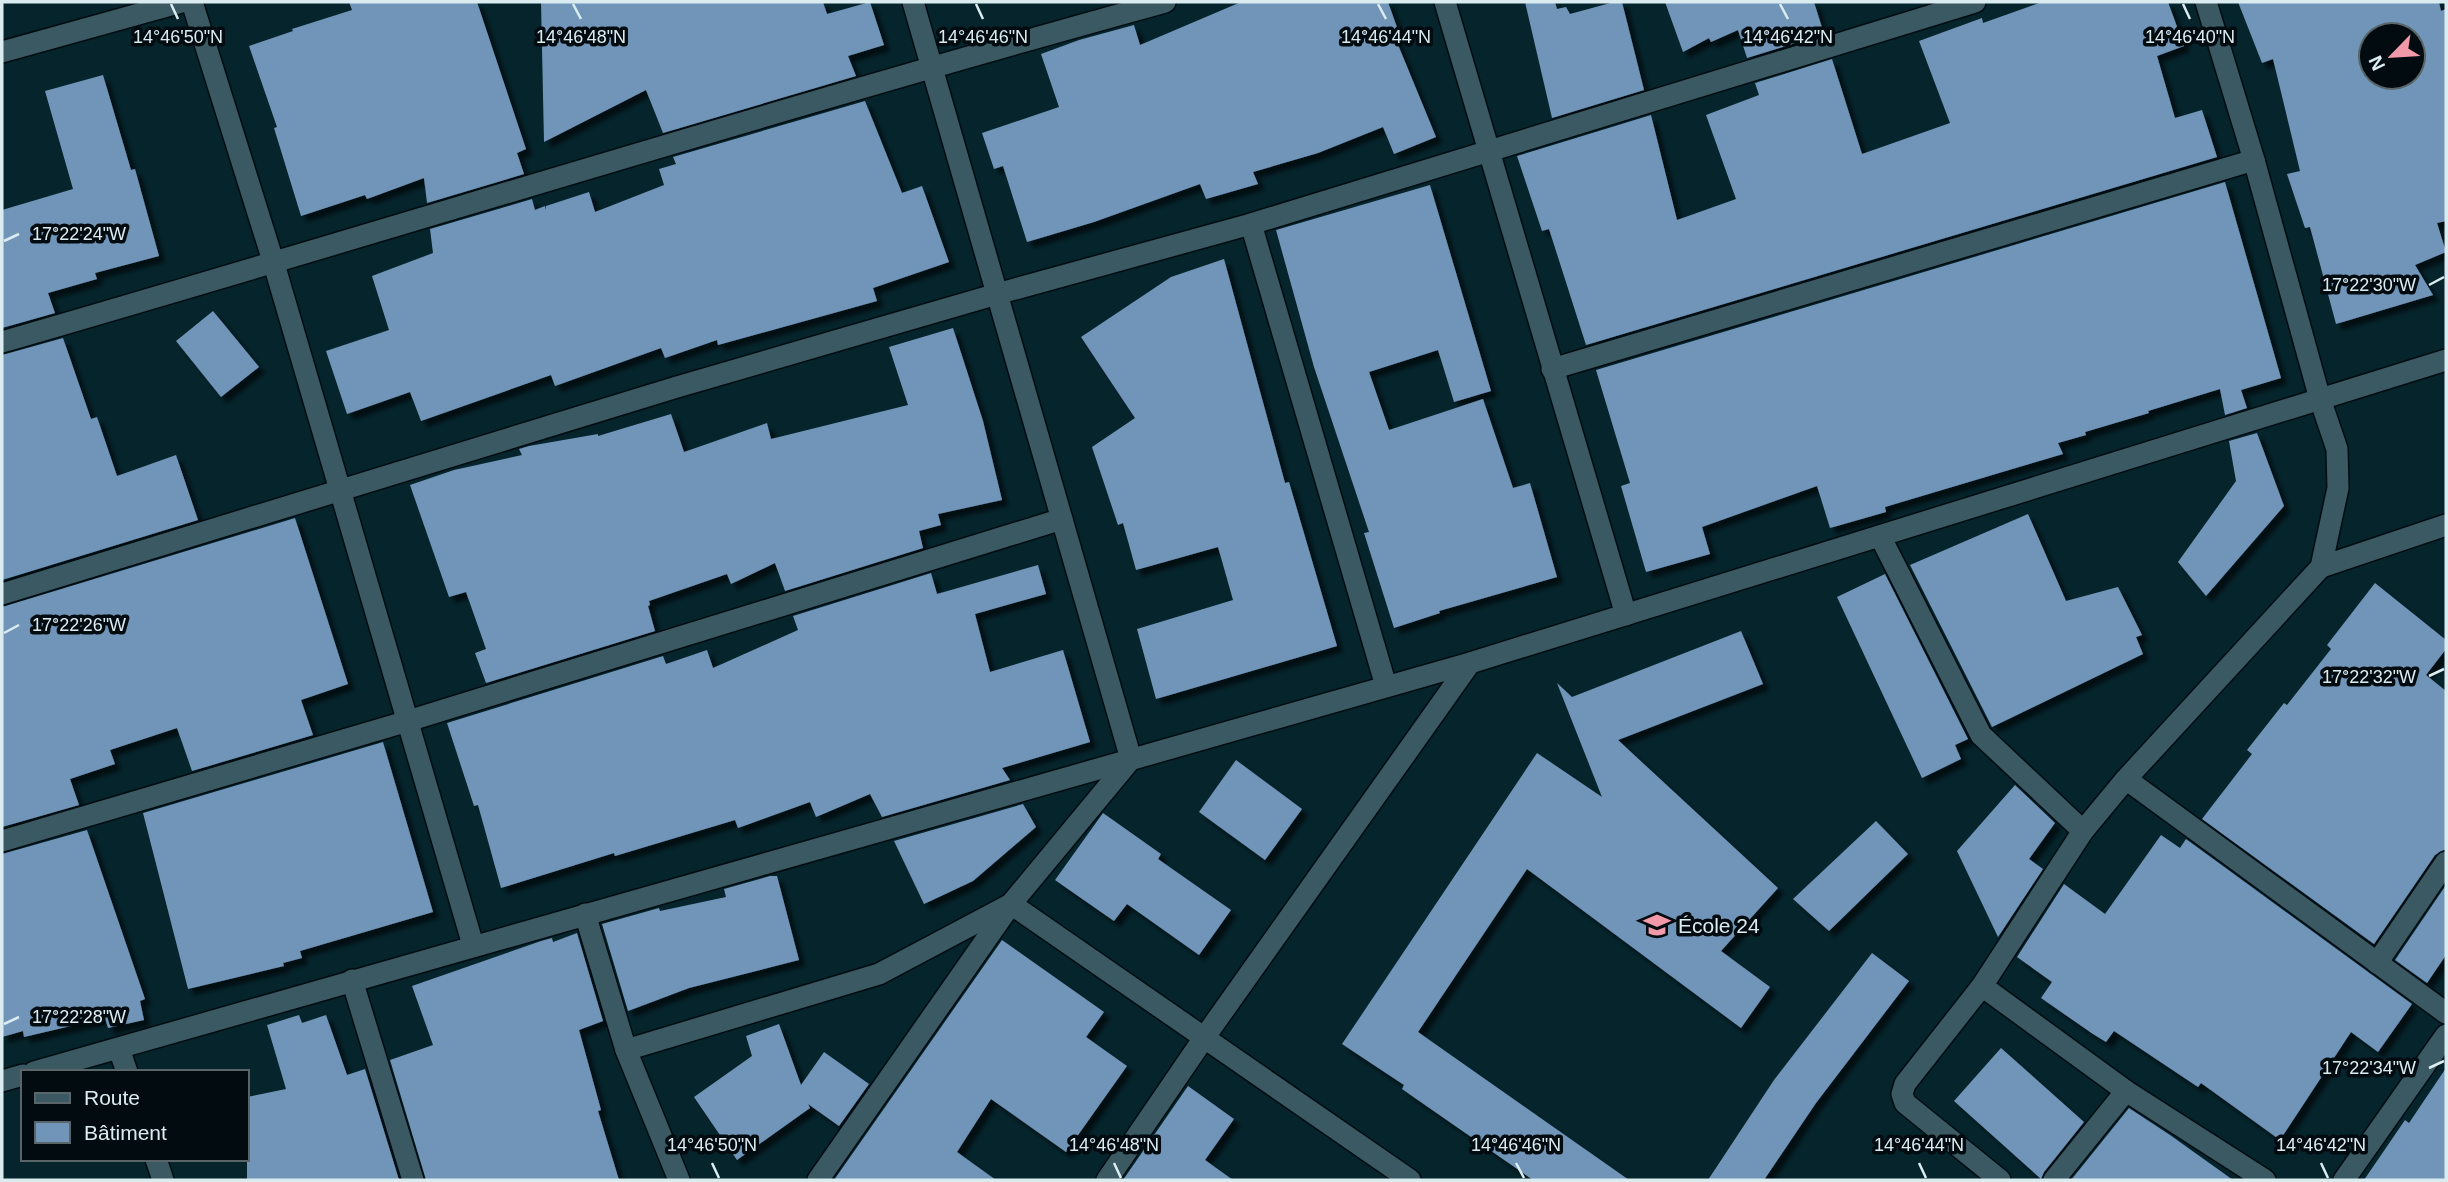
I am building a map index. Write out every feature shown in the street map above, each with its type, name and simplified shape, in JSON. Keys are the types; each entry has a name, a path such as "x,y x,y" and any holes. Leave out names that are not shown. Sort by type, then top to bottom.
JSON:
{"street":[{"path":"2,52 182,2"},
{"path":"192,2 274,264 473,945"},
{"path":"913,2 1131,759"},
{"path":"2,342 274,264 932,66 1165,2"},
{"path":"1445,2 1626,615"},
{"path":"2,594 677,387 1251,224 1975,2"},
{"path":"2206,2 2320,399 2337,449 2338,488 2321,567"},
{"path":"1552,369 2253,160"},
{"path":"1251,224 1387,686"},
{"path":"41,1070 1470,663 2446,360"},
{"path":"2,841 408,721 1062,519"},
{"path":"2000,1180 1905,1103 1902,1094 1905,1084 1982,986 2083,831 2126,779 2321,567 2446,525"},
{"path":"1880,536 1981,735 2083,831"},
{"path":"1107,1180 1204,1038 1470,663"},
{"path":"818,1180 1011,904 1131,759"},
{"path":"2126,779 2446,1013"},
{"path":"2377,963 2446,862"},
{"path":"1011,904 1410,1180"},
{"path":"625,1050 879,974 1011,904"},
{"path":"585,914 625,1050 680,1180"},
{"path":"352,980 413,1180"},
{"path":"1982,986 2126,1091 2265,1180"},
{"path":"2344,1180 2446,1035"},
{"path":"119,1049 126,1070"},
{"path":"2,1081 21,1076"},
{"path":"2054,1180 2126,1091"},
{"path":"157,1161 163,1180"}],"building":[{"path":"349,2 477,2 526,149 517,153 524,174 427,203 424,178 367,199 365,195 301,216 274,128 277,127 249,46 352,10"},
{"path":"541,2 823,2 827,14 870,2 884,45 848,56 856,76 663,133 646,90 544,142"},
{"path":"1241,2 1388,2 1399,33 1394,35 1436,137 1394,154 1383,127 1318,153 1253,172 1258,184 1206,199 1200,184 1094,222 1027,242 1003,166 994,169 982,133 1059,107 1041,54 1134,25 1140,45"},
{"path":"1525,2 1555,2 1557,9 1566,7 1570,14 1622,2 1644,90 1552,118"},
{"path":"1665,2 1814,2 1824,34 1747,58 1738,30 1711,42 1709,38 1683,52"},
{"path":"2042,2 2168,2 2184,46 2157,56 2175,118 2202,110 2217,157 1586,345 1549,229 1542,231 1517,156 1651,115 1677,220 1736,199 1706,115 1759,95 1755,83 1832,59 1862,154 1950,123 1919,41 1982,18 1983,23"},
{"path":"2238,2 2439,2 2441,11 2446,9 2446,221 2437,223 2446,252 2415,265 2433,295 2336,324 2310,227 2305,228 2287,174 2300,171 2273,59 2262,63"},
{"path":"103,75 131,170 135,169 159,256 95,273 97,279 48,293 55,313 2,328 2,210 73,189 45,91"},
{"path":"865,101 902,193 922,186 949,262 873,288 877,301 718,345 717,340 665,358 661,348 555,386 551,375 421,421 410,392 347,414 326,351 389,330 372,276 433,253 430,229 532,199 535,210 545,206 546,210 546,206 589,192 595,212 664,185 659,169 676,164 673,157"},
{"path":"2225,182 2281,378 2241,390 2247,408 2225,415 2220,389 2058,443 2063,454 1885,507 1886,512 1830,528 1817,486 1702,527 1710,554 1646,572 1621,486 1630,483 1596,370"},
{"path":"1430,185 1491,391 1454,402 1438,350 1369,372 1389,430 1483,399 1513,488 1530,483 1557,577 1439,611 1440,613 1394,628 1364,533 1369,532 1314,367 1276,230"},
{"path":"1224,259 1285,483 1289,482 1337,646 1156,699 1137,629 1233,600 1218,547 1136,570 1123,523 1118,525 1092,447 1135,418 1081,337 1171,277"},
{"path":"213,311 259,367 221,397 176,341"},
{"path":"953,328 983,421 1002,500 938,514 941,525 919,531 923,548 785,591 775,563 731,584 727,574 649,601 655,631 486,683 475,653 486,649 466,592 449,597 410,485 454,470 522,455 519,449 529,446 598,436 671,414 684,452 767,423 771,439 908,405 889,347"},
{"path":"63,338 91,419 97,417 117,476 176,455 198,520 2,580 2,355"},
{"path":"2257,433 2284,506 2206,596 2178,562 2236,481 2229,441"},
{"path":"2028,514 2066,601 2118,587 2142,635 2136,637 2143,654 1992,727 1910,565"},
{"path":"295,518 348,684 301,700 313,735 192,771 177,728 110,750 115,764 70,779 79,805 2,827 2,607"},
{"path":"1038,565 1046,594 975,614 990,672 1063,650 1090,742 1002,768 1010,780 882,817 870,794 816,817 810,802 738,828 735,820 501,888 478,805 474,806 447,723 663,656 666,664 707,650 713,668 798,630 793,616 931,573 937,594"},
{"path":"1885,574 1968,739 1955,745 1961,759 1922,778 1837,597"},
{"path":"2375,583 2446,640 2446,649 2426,675 2446,691 2446,849 2435,855 2374,944 2202,819 2252,754 2247,750 2331,649 2327,645"},
{"path":"1741,631 1763,684 1618,740 1778,888 1721,951 1770,987 1741,1028 1527,869 1418,1032 1629,1180 1533,1180 1402,1089 1404,1085 1342,1044 1537,753 1602,797 1557,683 1572,697"},
{"path":"383,742 433,912 300,951 302,958 283,963 284,966 188,989 143,813"},
{"path":"1236,760 1302,809 1265,860 1199,812"},
{"path":"2015,785 2055,823 2029,859 2043,869 1998,937 1957,851"},
{"path":"1023,804 1036,827 973,881 924,904 894,841"},
{"path":"1103,813 1161,854 1158,859 1231,910 1199,955 1127,904 1114,921 1055,880"},
{"path":"1876,821 1908,854 1829,931 1793,899"},
{"path":"87,830 145,999 140,1001 144,1020 108,1028 105,1018 24,1037 23,1031 2,1037 2,854"},
{"path":"2161,835 2180,848 2186,839 2412,1004 2378,1052 2351,1032 2280,1140 2201,1083 2198,1087 2114,1031 2106,1042 2041,998 2052,982 2017,957 2064,884 2105,914"},
{"path":"777,876 799,960 689,988 628,1011 602,924 659,908 660,911 726,897 724,889"},
{"path":"2446,885 2446,955 2427,983 2395,960"},
{"path":"577,933 603,1021 579,1030 601,1110 598,1111 619,1180 426,1180 390,1060 433,1045 412,986 541,941 552,938 553,942"},
{"path":"1002,940 1104,1012 1086,1037 1127,1066 1066,1152 991,1099 957,1152 996,1180 834,1180"},
{"path":"1872,953 1909,981 1816,1103 1764,1180 1708,1180 1774,1080"},
{"path":"299,1015 302,1023 326,1015 347,1075 365,1069 399,1180 247,1180 248,1097 286,1089 267,1025"},
{"path":"779,1024 801,1085 824,1052 869,1084 839,1126 808,1104 810,1108 737,1160 694,1097 752,1056 746,1036"},
{"path":"2001,1048 2084,1122 2041,1179 1954,1101"},
{"path":"2446,1068 2446,1180 2364,1180 2405,1120 2409,1123"},
{"path":"1188,1086 1234,1119 1205,1160 1233,1180 1123,1180"},
{"path":"2129,1108 2170,1135 2233,1180 2071,1180"}],"place":[{"name":"École 24","path":"1657,925"}]}
